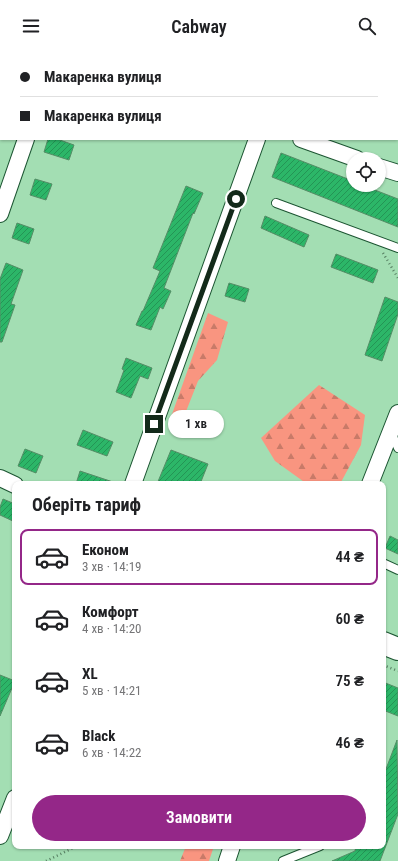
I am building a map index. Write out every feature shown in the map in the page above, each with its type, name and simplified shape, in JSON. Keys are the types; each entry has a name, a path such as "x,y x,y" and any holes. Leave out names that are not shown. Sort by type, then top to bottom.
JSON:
{"street":[{"path":"0,214 26,140"},
{"path":"134,481 258,140"},
{"path":"304,140 346,155"},
{"path":"386,169 398,173"},
{"path":"371,481 398,413"},
{"path":"0,478 12,484"},
{"path":"386,644 398,649"},
{"path":"0,836 12,806"},
{"path":"227,861 231,849"}],"lane":[{"path":"276,203 398,248"},
{"path":"391,432 398,448"},
{"path":"386,565 398,570"},
{"path":"283,861 313,849"}],"path":[{"path":"374,239 398,278"},
{"path":"386,666 398,671"},
{"path":"46,861 71,849"}],"green space":[{"path":"208,313 228,322 217,360 198,381 185,414 171,417"},
{"path":"319,385 365,415 361,445 342,481 303,481 275,461 261,438"},
{"path":"185,849 213,849 209,861 180,861"}],"building":[{"path":"48,140 60,140 74,145 69,160 44,152"},
{"path":"281,153 346,178 346,192 380,192 398,199 398,227 272,177"},
{"path":"35,179 52,184 46,200 30,195"},
{"path":"186,186 203,193 194,214 193,213 164,288 171,291 163,309 160,307 151,330 136,325 160,271 153,268"},
{"path":"265,216 309,235 304,247 261,228"},
{"path":"17,223 34,229 29,244 12,238"},
{"path":"336,254 378,270 373,283 331,267"},
{"path":"6,263 23,270 11,304 15,305 2,342 0,342 0,279"},
{"path":"229,283 249,289 245,302 225,296"},
{"path":"385,297 398,302 398,314 382,361 365,355"},
{"path":"126,358 152,368 148,379 140,376 131,398 116,392 124,370 122,369"},
{"path":"83,430 113,442 107,456 77,445"},
{"path":"25,449 43,456 36,473 18,466"},
{"path":"171,450 208,464 201,481 158,481"},
{"path":"80,471 110,481 77,481"},
{"path":"3,499 12,503 12,521 0,515 0,507"},
{"path":"390,536 398,540 398,554 386,548"},
{"path":"0,675 12,680 12,688 0,716"},
{"path":"386,683 398,688 398,716 386,711"},
{"path":"397,740 398,814 386,845 386,769"},
{"path":"355,849 385,849 380,861 332,861 355,851"}],"route":[{"path":"154,424 236,199"}]}
